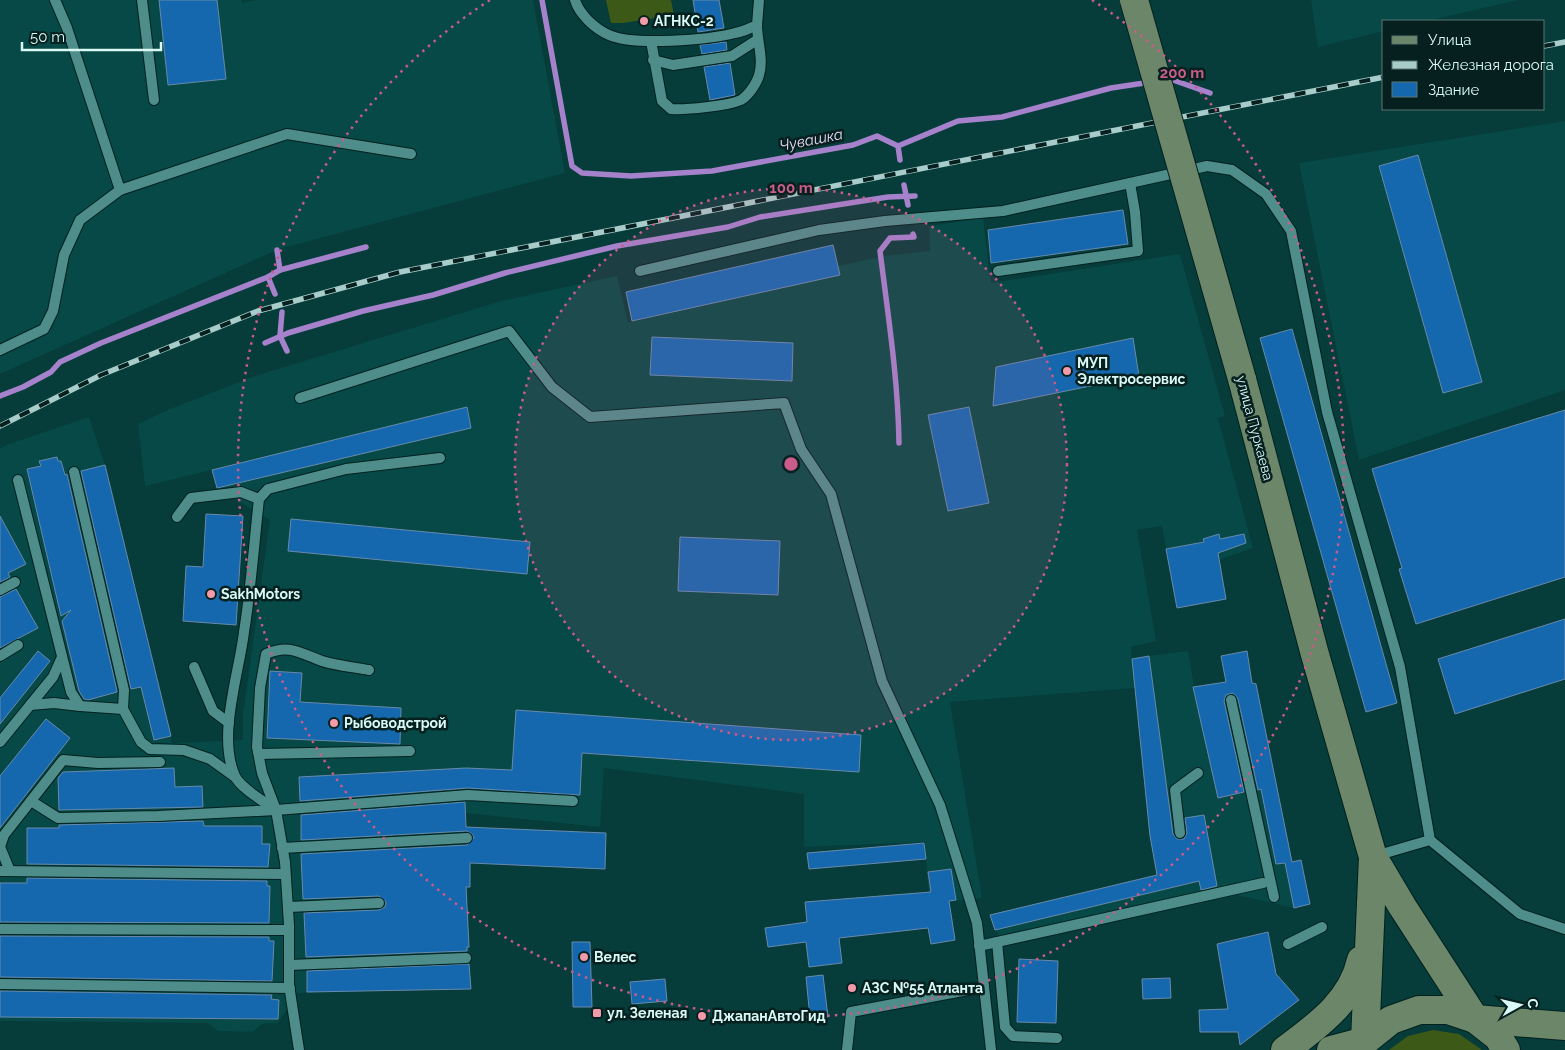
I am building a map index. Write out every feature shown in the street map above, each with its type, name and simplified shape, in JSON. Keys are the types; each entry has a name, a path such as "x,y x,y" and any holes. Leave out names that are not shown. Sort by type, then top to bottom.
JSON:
{"main road":[{"name":"улица Пуркаева","path":"1134,0 1242,379 1314,651 1373,857"},
{"path":"1362,1045 1373,857"},
{"path":"1373,857 1402,906 1475,1019 1498,1037 1506,1050"},
{"path":"1285,1050 1326,1019 1347,994 1360,965 1371,900"},
{"path":"1331,1050 1362,1045 1391,1020 1418,1010 1448,1010 1475,1019 1565,1026"}],"lane":[{"path":"54,0 67,28 120,190"},
{"path":"142,0 154,100"},
{"path":"575,0 577,6 592,23 610,35 651,41 679,40 736,33 757,25"},
{"path":"651,41 662,101 671,109 698,108 741,99 753,88 760,75 761,57 757,40 759,0"},
{"path":"653,60 673,65 732,56 757,40"},
{"path":"0,350 44,329 53,311 64,255 80,220 120,190 287,134 411,154"},
{"path":"640,271 819,230 885,221 1003,211 1207,166 1232,170 1266,194 1291,231 1327,412 1400,667 1430,840 1520,914 1565,929"},
{"path":"1130,183 1135,212 1138,251 1133,262"},
{"path":"998,271 1138,251"},
{"path":"300,398 509,331 552,387 590,417 784,403 801,449 831,494 882,681 940,805 977,923 991,1050"},
{"path":"235,777 229,752 229,722 244,634 260,500 268,489 346,468 440,458"},
{"path":"74,472 124,690 123,709 141,742 150,749 184,750 210,759 276,810"},
{"path":"18,480 71,692 80,706"},
{"path":"177,517 191,498 241,492 260,500"},
{"path":"0,590 15,582"},
{"path":"0,656 18,645"},
{"path":"299,1050 290,988 286,874 276,810 262,773 259,754 260,688 266,654 277,649 293,649 323,662 369,670"},
{"path":"0,742 53,677 62,657"},
{"path":"194,667 213,711 229,722"},
{"path":"1231,700 1274,897"},
{"path":"30,705 54,703 123,709"},
{"path":"259,754 410,751"},
{"path":"160,762 98,763 63,760 4,836 0,847 5,871 286,874"},
{"path":"1180,833 1175,790 1198,773"},
{"path":"31,802 58,818 158,816 276,810 468,795 573,801"},
{"path":"282,848 468,838"},
{"path":"1373,857 1430,840"},
{"path":"979,946 1263,883"},
{"path":"288,907 379,903"},
{"path":"1288,944 1322,927"},
{"path":"0,929 289,930"},
{"path":"997,942 1005,1027 1013,1036 1057,1038"},
{"path":"289,965 466,958"},
{"path":"0,984 290,988"},
{"path":"847,1050 851,1012 984,987"}],"shaded area":[{"path":"0,0 241,0 242,3 256,0 533,0 565,173 279,249 0,374"},
{"path":"1311,0 1518,0 1431,20 1382,20 1382,31 1318,47"},
{"path":"1565,121 1565,390 1359,460 1299,163"},
{"path":"983,218 991,283 1180,254 1225,416 1218,418 1253,548 1219,560 1166,549 1162,526 1137,530 1156,641 1131,647 1132,658 1188,651 1194,686 1226,683 1256,684 1292,861 1301,860 1310,904 1294,908 1237,895 1007,945 995,930 990,915 1157,875 1135,688 950,702 982,898 929,904 925,842 804,847 804,794 604,768 600,827 465,813 471,989 297,993 278,1023 262,1024 253,1032 218,1031 208,1023 0,1021 0,449 6,445 89,417 105,465 172,743 243,740 243,715 270,520 217,488 212,470 145,486 138,424 170,409 255,376 501,301 617,276 628,323 839,275 838,266 885,256 930,251 929,226"}],"green space":[{"path":"606,0 671,0 674,15 623,23 611,23"},
{"path":"1433,1030 1459,1034 1482,1050 1389,1050 1408,1036"}],"building":[{"path":"159,0 217,0 226,79 168,85"},
{"path":"693,0 719,0 724,28 698,32"},
{"path":"726,42 727,50 702,54 700,45"},
{"path":"730,63 735,95 710,100 704,67"},
{"path":"1418,155 1482,382 1443,393 1379,166"},
{"path":"1123,210 1128,244 991,263 988,230"},
{"path":"833,245 840,275 632,321 626,292"},
{"path":"1292,329 1397,703 1366,712 1260,338"},
{"path":"652,337 793,343 792,381 650,375"},
{"name":"МУП Электросервис","path":"1133,338 1139,376 993,406 996,367"},
{"path":"467,407 471,428 217,488 212,470"},
{"path":"969,407 989,503 948,511 928,415"},
{"path":"1565,410 1565,577 1416,624 1399,569 1402,568 1372,469"},
{"path":"57,457 58,461 61,461 65,475 67,474 117,691 88,700 84,699 79,691 62,621 71,610 61,616 27,469 41,466 39,461"},
{"path":"105,465 171,736 154,740 141,687 131,689 81,471"},
{"name":"SakhMotors","path":"206,514 243,516 236,625 183,621 186,566 203,567"},
{"path":"0,516 26,564 8,573 10,577 0,582"},
{"path":"291,519 530,542 527,574 288,551"},
{"path":"1219,534 1220,539 1244,534 1246,543 1218,553 1226,599 1177,608 1166,549 1204,542 1203,539"},
{"path":"680,537 780,541 778,595 678,591"},
{"path":"16,589 38,628 0,648 0,597"},
{"path":"1565,619 1565,679 1455,714 1438,659"},
{"path":"38,651 50,661 0,724 0,698"},
{"path":"1247,651 1252,683 1256,684 1292,862 1301,860 1310,904 1294,908 1285,863 1276,864 1261,789 1258,790 1238,699 1233,693 1226,695 1224,701 1244,792 1218,798 1193,687 1226,682 1221,656"},
{"path":"1149,656 1173,834 1177,839 1184,839 1187,833 1185,818 1204,815 1217,886 1201,890 1199,881 995,930 990,915 1157,875 1150,836 1132,659"},
{"name":"Рыбоводстрой","path":"270,671 302,673 300,702 401,708 400,744 267,738"},
{"path":"516,710 861,735 859,772 582,753 580,795 468,788 300,801 299,777 466,768 512,770"},
{"path":"46,719 70,738 0,828 0,776"},
{"path":"174,768 175,787 202,786 203,807 59,810 58,778 63,772"},
{"path":"465,802 466,827 606,833 605,869 470,863 470,887 466,887 469,947 467,947 467,951 306,957 304,913 379,910 385,907 386,902 379,896 303,899 301,854 467,845 474,838 467,831 301,840 301,815"},
{"path":"203,821 204,826 262,826 262,844 270,844 268,867 27,864 27,828 59,828 59,825"},
{"path":"924,843 926,859 809,869 807,853"},
{"path":"951,869 956,900 949,901 955,940 931,944 928,928 839,938 842,963 809,967 806,942 768,947 765,928 807,922 805,902 931,892 928,872"},
{"path":"27,878 267,881 267,886 270,886 269,923 0,922 0,883 27,883"},
{"path":"1268,932 1276,974 1299,1000 1240,1045 1238,1032 1200,1032 1199,1010 1228,1009 1217,944"},
{"path":"0,936 269,937 269,941 274,941 272,981 0,977"},
{"path":"572,942 590,942 592,1007 573,1007"},
{"path":"1019,959 1058,961 1056,1023 1017,1022"},
{"path":"469,964 471,989 307,992 307,971"},
{"path":"823,975 828,1017 810,1018 806,977"},
{"path":"1170,978 1171,998 1143,999 1142,979"},
{"path":"665,979 667,1001 632,1004 630,982"},
{"path":"0,991 272,995 271,999 279,1000 278,1019 0,1017"}],"waterway":[{"name":"Чувашка","path":"542,0 572,166 582,173 631,176 712,171 853,145 877,136 898,146 958,121 1002,117 1111,88 1151,82"},
{"name":"Чувашка","path":"1165,79 1210,93"},
{"path":"898,146 900,160"},
{"path":"904,185 908,205"},
{"path":"265,343 288,333 363,311 433,295 505,273 617,246 728,227 760,217 888,197 915,196"},
{"path":"899,443 895,371 880,251 890,238 914,237 913,234"},
{"path":"280,270 366,247"},
{"path":"0,396 23,387 51,372 60,362 101,343 268,277 280,270 277,250"},
{"path":"268,277 275,294"},
{"path":"282,312 280,336 287,351"}],"railway":[{"path":"1545,46 1565,42"},
{"path":"0,426 101,375 258,311 400,272 1382,77"}],"place":[{"name":"АГНКС-2","path":"644,21"},
{"name":"МУП Электросервис","path":"1067,371"},
{"name":"SakhMotors","path":"211,594"},
{"name":"Рыбоводстрой","path":"334,723"},
{"name":"Велес","path":"584,957"},
{"name":"АЗС №55 Атланта","path":"852,988"},
{"name":"ул. Зеленая","path":"597,1013"},
{"name":"ДжапанАвтоГид","path":"702,1016"}]}
